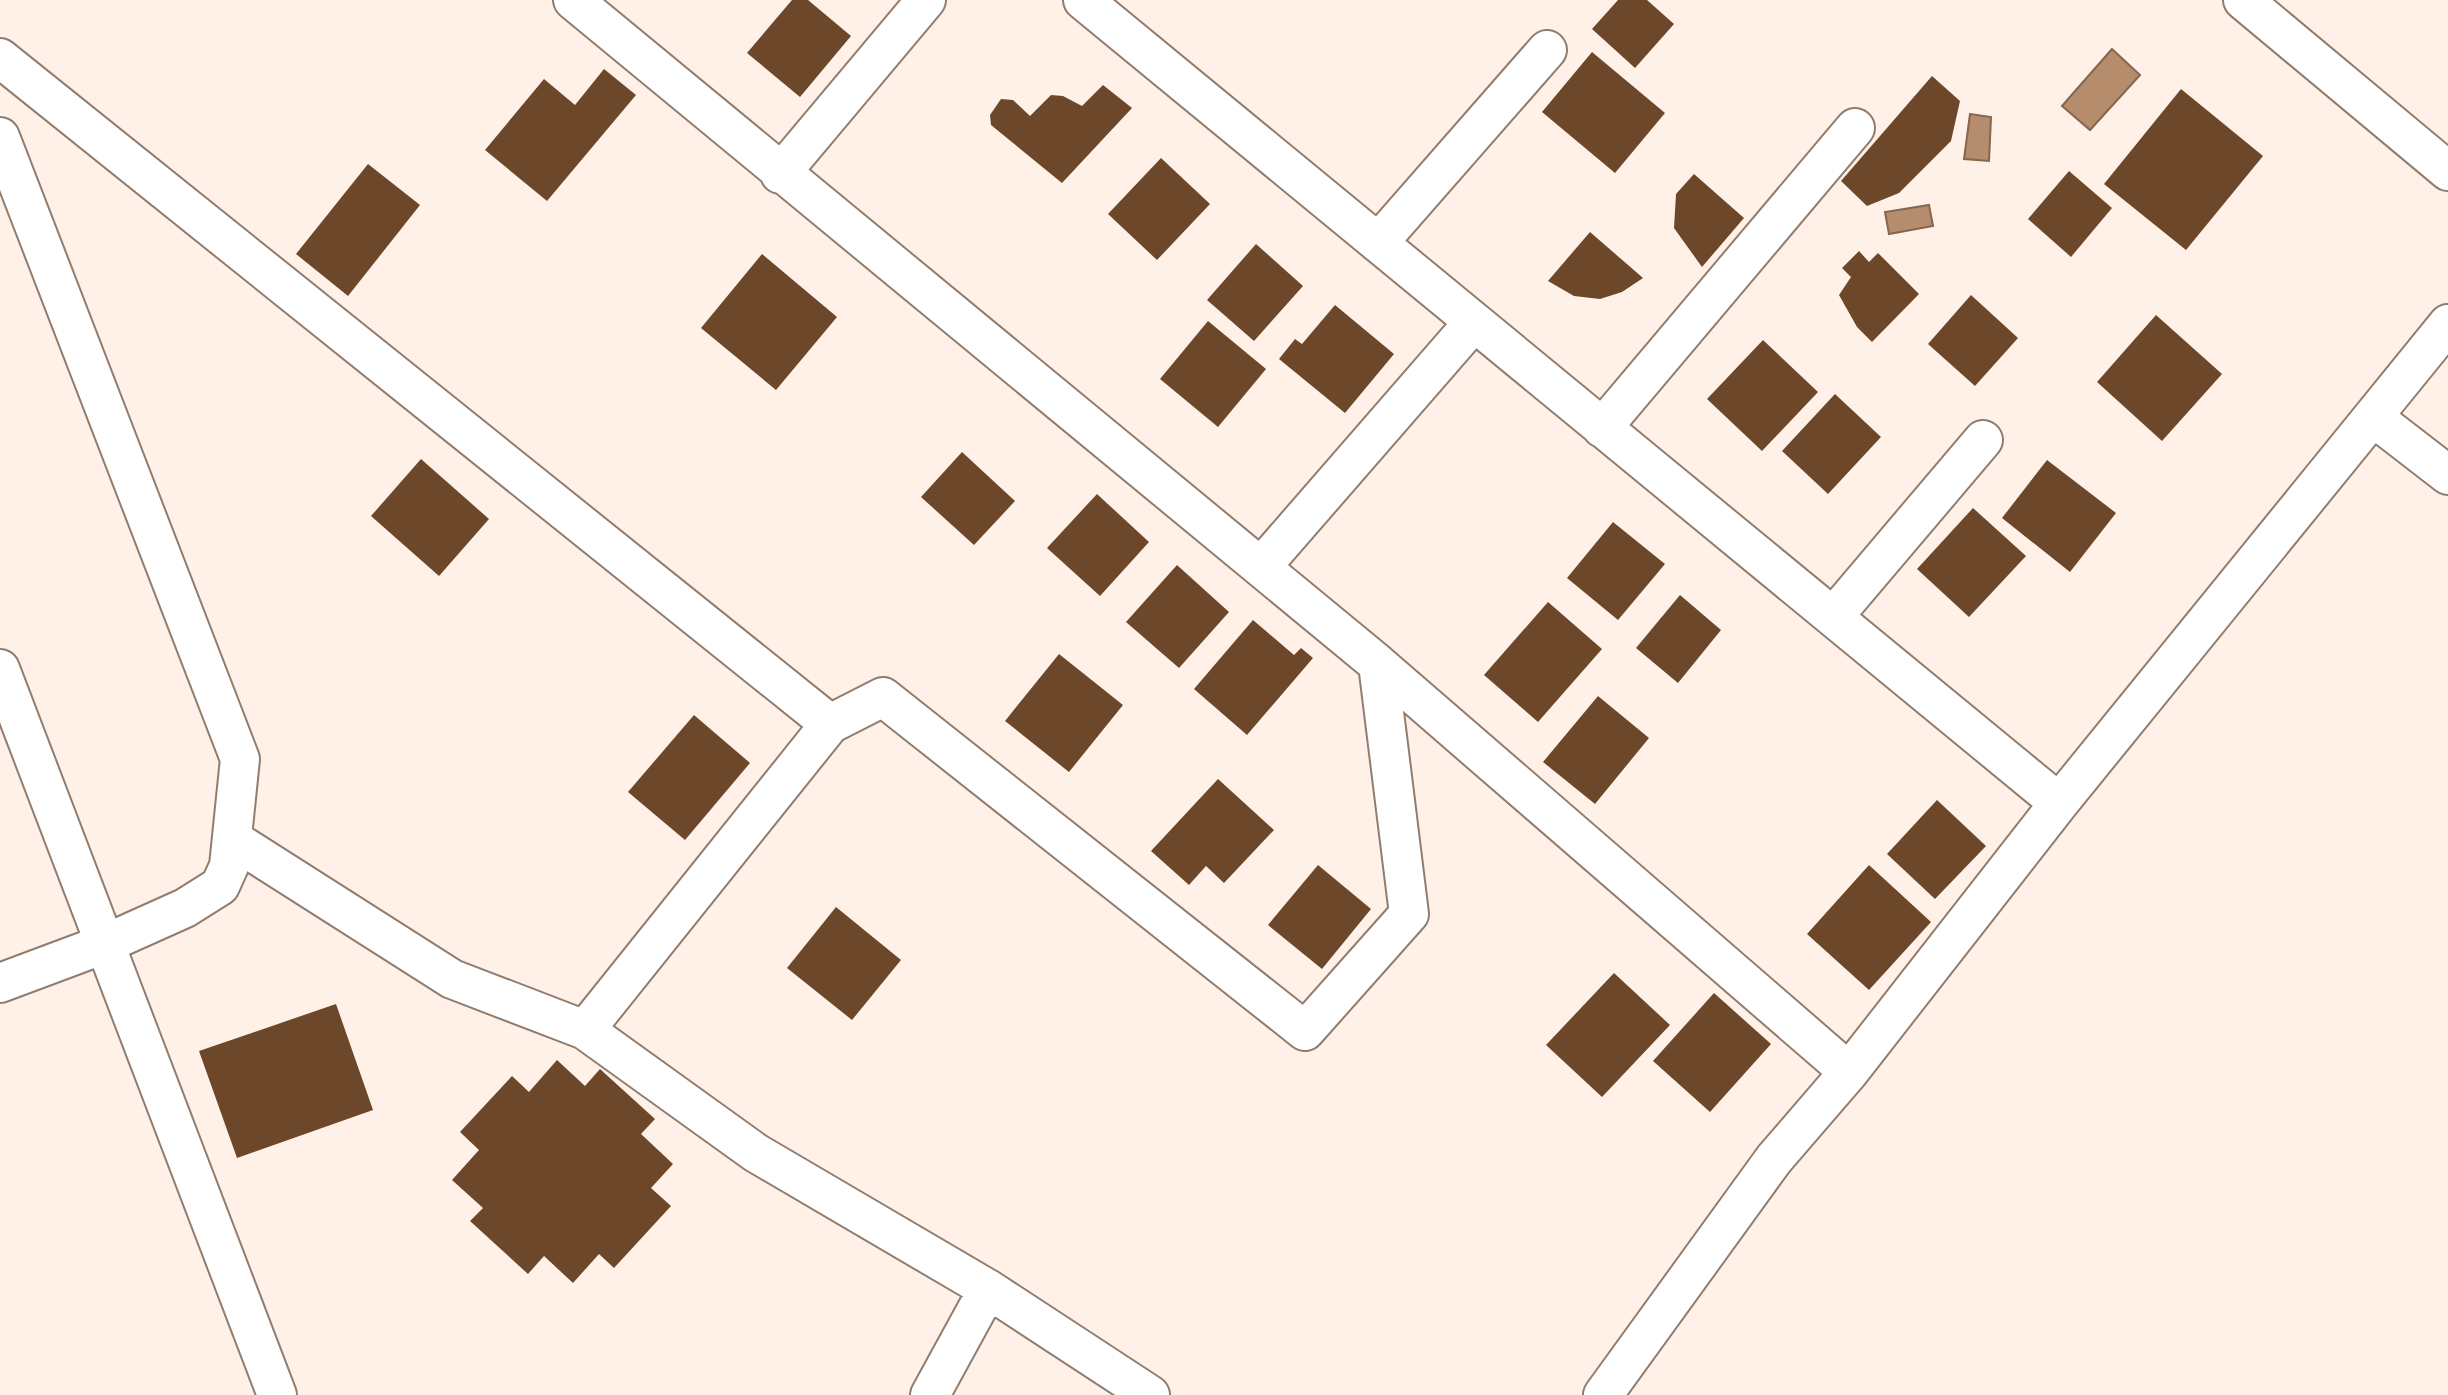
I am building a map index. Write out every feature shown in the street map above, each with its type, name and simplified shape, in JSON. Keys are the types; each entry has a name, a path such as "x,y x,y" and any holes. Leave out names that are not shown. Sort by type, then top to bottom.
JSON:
{"street":[{"path":"573,0 780,174 1378,664 1849,1072"},
{"path":"780,174 926,0"},
{"path":"1083,0 2059,803"},
{"path":"2243,0 2448,171"},
{"path":"1378,243 1547,50"},
{"path":"0,58 830,724"},
{"path":"1602,428 1855,128"},
{"path":"0,137 240,759 229,866 220,886 186,908 107,943 0,984"},
{"path":"1261,567 1474,323"},
{"path":"1603,1395 1774,1159 1849,1072 2059,803 2448,324"},
{"path":"2372,416 2448,475"},
{"path":"1833,617 1983,440"},
{"path":"585,1030 830,724 883,697 1305,1031 1409,914 1378,664"},
{"path":"0,669 107,943 277,1395"},
{"path":"232,839 452,979 585,1030 756,1153 988,1289 1150,1395"},
{"path":"930,1395 988,1289"}],"shaded area":[{"path":"2112,49 2140,75 2090,130 2062,106"},
{"path":"1970,114 1991,117 1989,161 1964,159"},
{"path":"1929,205 1933,226 1889,234 1885,212"}],"building":[{"path":"792,0 808,0 851,36 800,97 747,53"},
{"path":"1618,0 1647,0 1674,24 1635,68 1592,29"},
{"path":"1592,52 1665,113 1615,173 1542,112"},
{"path":"604,69 636,95 547,201 485,150 544,79 575,105"},
{"path":"1932,76 1960,101 1951,141 1899,193 1867,206 1841,181"},
{"path":"1103,85 1132,108 1062,183 991,125 990,115 1001,99 1013,100 1030,116 1051,95 1063,96 1082,106"},
{"path":"2181,89 2263,156 2186,250 2104,184"},
{"path":"1161,158 1210,204 1157,260 1108,214"},
{"path":"368,164 420,205 348,296 296,254"},
{"path":"2069,171 2112,208 2071,257 2028,219"},
{"path":"1694,174 1744,218 1702,267 1674,228 1676,194"},
{"path":"1590,232 1643,278 1622,292 1600,299 1574,296 1548,281"},
{"path":"1256,244 1303,286 1254,341 1207,300"},
{"path":"1859,251 1869,262 1878,253 1919,294 1872,342 1857,327 1839,295 1851,277 1842,268"},
{"path":"762,254 837,317 776,390 701,328"},
{"path":"1971,295 2018,338 1975,386 1928,344"},
{"path":"1335,305 1394,354 1345,413 1279,359 1295,339 1302,344"},
{"path":"2156,315 2222,374 2162,441 2097,382"},
{"path":"1208,321 1266,369 1218,427 1160,379"},
{"path":"1763,340 1818,392 1762,451 1707,399"},
{"path":"1835,394 1881,437 1828,494 1782,451"},
{"path":"962,452 1015,501 974,545 921,497"},
{"path":"421,459 489,519 439,576 371,516"},
{"path":"2047,460 2116,513 2070,572 2002,518"},
{"path":"1097,494 1149,542 1100,596 1047,548"},
{"path":"1973,508 2026,556 1969,617 1917,569"},
{"path":"1613,522 1665,564 1618,620 1567,578"},
{"path":"1177,565 1229,612 1179,668 1126,622"},
{"path":"1680,595 1721,630 1678,683 1636,648"},
{"path":"1548,602 1602,649 1538,722 1484,675"},
{"path":"1253,620 1294,655 1301,648 1313,658 1247,735 1194,689"},
{"path":"1059,654 1123,705 1069,772 1005,721"},
{"path":"1598,696 1649,738 1595,804 1543,762"},
{"path":"694,715 750,763 685,840 628,792"},
{"path":"1218,779 1274,830 1224,883 1206,866 1189,885 1151,851"},
{"path":"1937,800 1986,846 1935,899 1887,854"},
{"path":"1318,865 1371,909 1322,969 1268,925"},
{"path":"1869,865 1931,922 1869,990 1807,934"},
{"path":"836,907 901,960 852,1020 787,968"},
{"path":"1614,973 1670,1025 1602,1097 1546,1045"},
{"path":"1714,993 1771,1044 1710,1112 1653,1061"},
{"path":"336,1004 373,1110 237,1158 199,1051"},
{"path":"557,1060 585,1086 600,1069 655,1119 641,1134 673,1164 651,1188 671,1206 614,1268 599,1254 573,1283 544,1256 528,1274 470,1221 483,1208 452,1180 479,1150 460,1132 512,1076 529,1092"}]}
